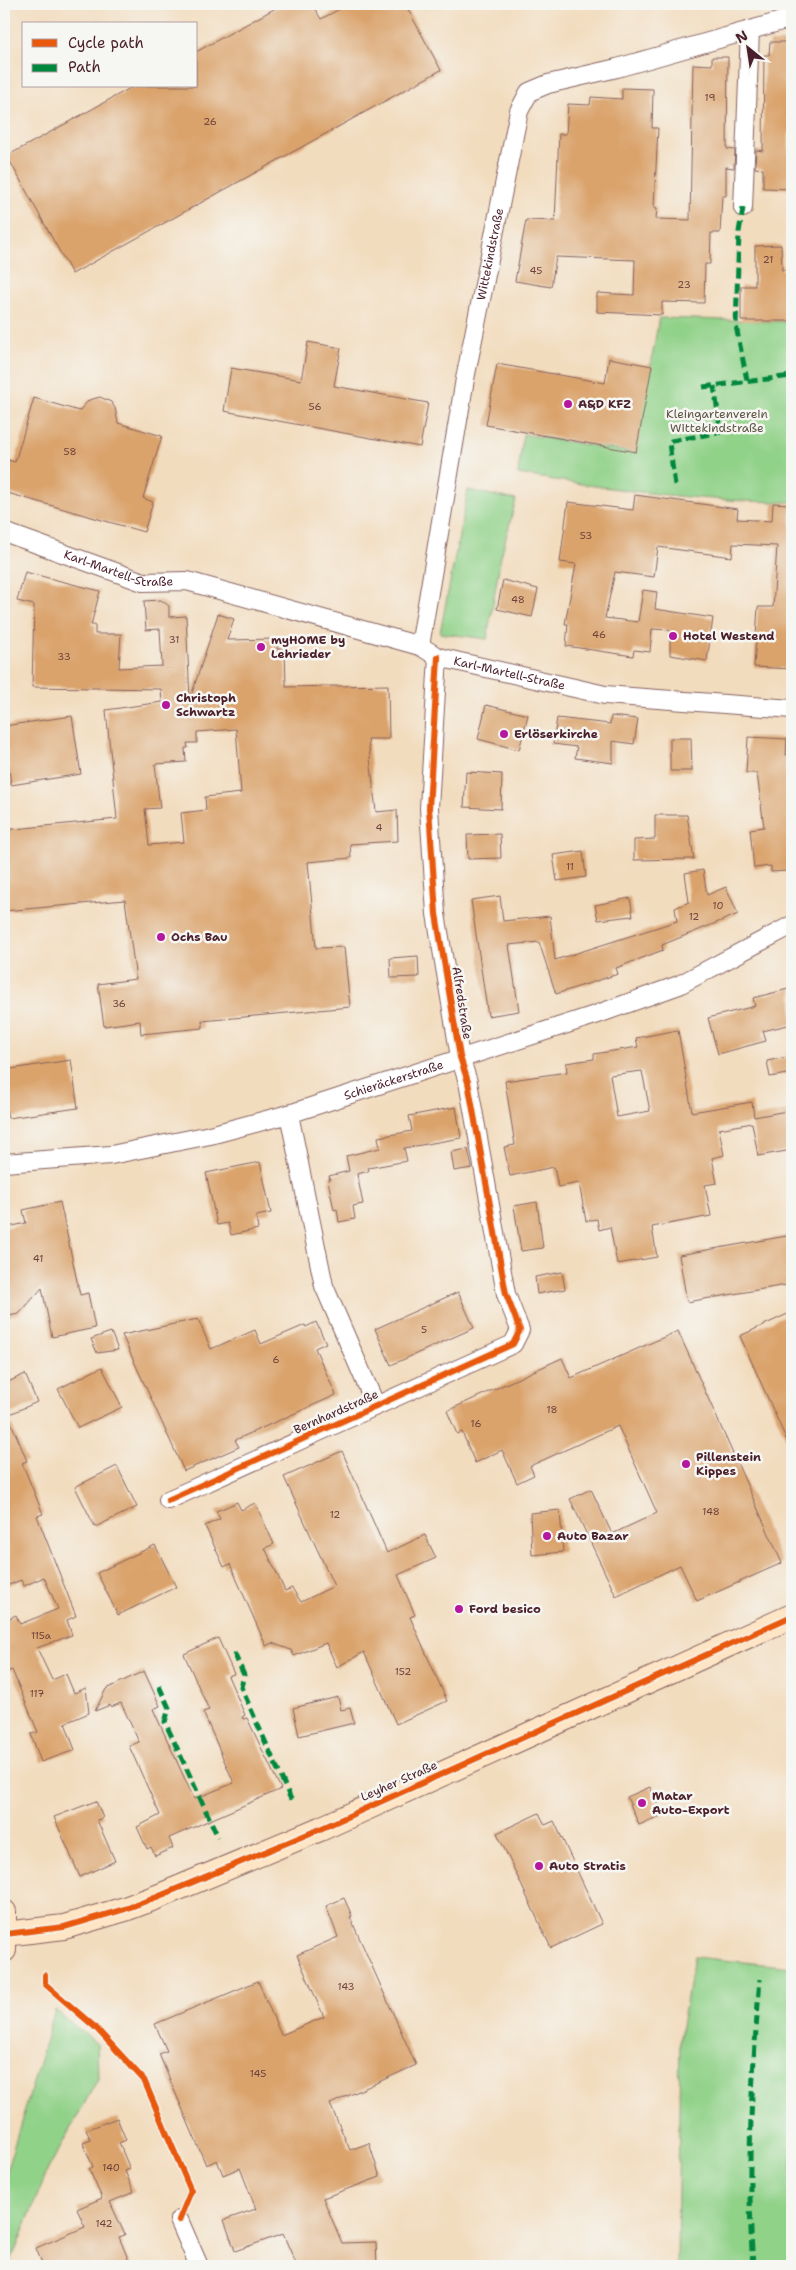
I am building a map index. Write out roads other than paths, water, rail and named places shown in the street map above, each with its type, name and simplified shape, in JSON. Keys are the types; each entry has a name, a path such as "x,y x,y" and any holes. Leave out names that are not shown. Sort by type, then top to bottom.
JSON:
{"main road":[{"name":"Leyher Straße","path":"4,1932 64,1927 157,1897 320,1829 792,1616"}],"street":[{"name":"Wittekindstraße","path":"420,646 466,379 518,111 529,92 548,84 617,68 792,18"},
{"path":"742,208 750,30"},
{"name":"Karl-Martell-Straße","path":"4,532 143,582 187,581 420,646 438,657 605,695 792,710"},
{"name":"Alfredstraße","path":"438,657 429,808 436,914 460,1057 468,1082 506,1294 520,1330 513,1344"},
{"name":"Schieräckerstraße","path":"4,1163 111,1155 210,1134 289,1114 387,1084 460,1057 595,1015 679,985 792,925"},
{"name":"Bernhardstraße","path":"289,1114 324,1286 376,1406"},
{"name":"Bernhardstraße","path":"168,1500 513,1344"},
{"path":"179,2220 199,2266"}],"place":[{"name":"A&D KFZ","path":"568,404"},
{"name":"Hotel Westend","path":"673,636"},
{"name":"myHOME by Lehrieder","path":"261,647"},
{"name":"Christoph Schwartz","path":"166,705"},
{"name":"Erlöserkirche","path":"504,734"},
{"name":"Ochs Bau","path":"161,937"},
{"name":"Pillenstein Kippes","path":"686,1464"},
{"name":"Auto Bazar","path":"547,1536"},
{"name":"Ford besico","path":"459,1609"},
{"name":"Matar Auto-Export","path":"642,1803"},
{"name":"Auto Stratis","path":"539,1866"}],"park label":[{"name":"Kleingartenverein Wittekindstraße","path":"717,421"}]}
